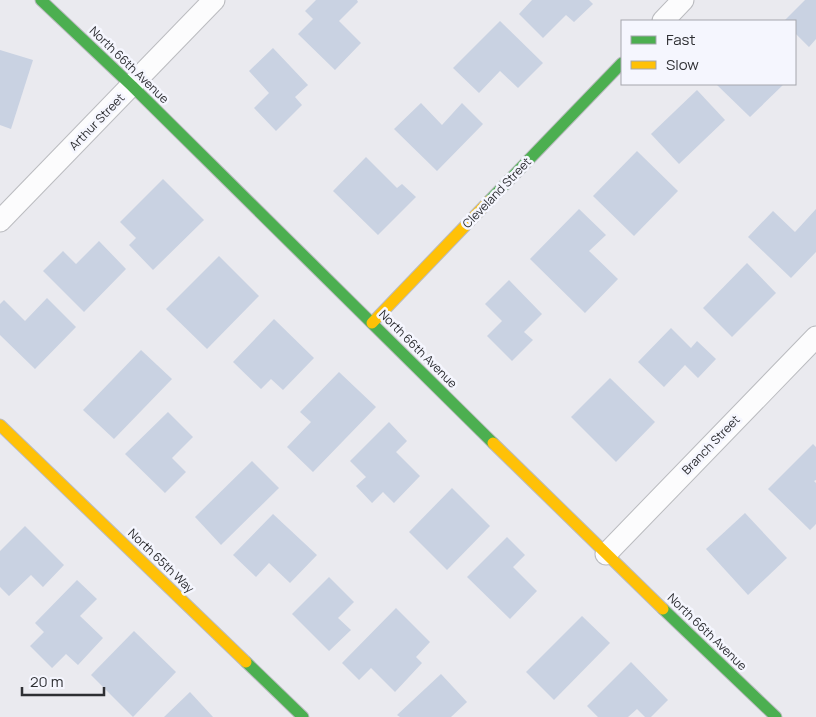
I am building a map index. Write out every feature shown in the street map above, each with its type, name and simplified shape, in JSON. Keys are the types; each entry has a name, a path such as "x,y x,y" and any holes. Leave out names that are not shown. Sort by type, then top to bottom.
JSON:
{"street":[{"name":"North 66th Avenue","path":"41,0 132,86 606,554 776,717"},
{"name":"Arthur Street","path":"0,221 214,0"},
{"path":"664,20 683,0"},
{"name":"Cleveland Street","path":"372,323 621,64"},
{"name":"Branch Street","path":"606,554 816,337"},
{"name":"North 65th Way","path":"0,425 303,717"}],"building":[{"path":"316,0 357,0 358,2 339,21 361,43 335,70 298,34 313,19 305,11"},
{"path":"532,0 589,0 593,4 574,22 566,15 543,38 519,14"},
{"path":"805,0 816,0 816,39 809,47 796,34 796,20 785,20"},
{"path":"500,21 543,63 518,88 500,71 479,93 453,68"},
{"path":"273,48 308,85 295,97 302,105 276,131 254,108 269,93 249,71"},
{"path":"0,50 33,60 11,129 0,125"},
{"path":"717,85 783,85 750,117"},
{"path":"697,90 725,120 679,164 651,134"},
{"path":"421,103 442,125 462,103 483,124 437,171 394,129"},
{"path":"637,151 678,191 634,236 593,196"},
{"path":"366,157 397,188 402,184 416,197 378,235 333,191"},
{"path":"163,179 204,220 153,270 129,245 136,238 120,222"},
{"path":"579,209 606,235 589,251 618,279 585,313 530,259"},
{"path":"816,209 816,252 791,278 748,237 773,211 795,232"},
{"path":"99,241 126,269 84,312 43,271 63,251 76,264"},
{"path":"219,256 259,296 207,349 166,309"},
{"path":"747,263 776,293 732,337 703,308"},
{"path":"509,280 542,314 524,332 533,340 512,361 487,336 502,321 485,304"},
{"path":"47,298 76,327 35,369 0,335 0,304 4,300 25,321"},
{"path":"274,319 314,358 283,390 271,379 261,389 233,362"},
{"path":"671,328 691,348 697,341 716,359 698,378 685,365 664,387 638,362"},
{"path":"141,350 172,379 114,439 83,410"},
{"path":"339,372 376,407 313,472 287,447 311,422 300,412"},
{"path":"610,378 655,422 616,462 571,417"},
{"path":"168,412 193,437 172,458 186,472 165,493 125,454"},
{"path":"389,422 407,441 396,452 420,476 394,503 383,492 372,503 356,486 366,477 350,461"},
{"path":"813,444 816,447 816,480 814,481 816,483 816,524 810,530 768,489"},
{"path":"252,461 279,488 221,545 195,517"},
{"path":"452,488 490,526 447,570 409,532"},
{"path":"745,513 787,558 748,595 706,549"},
{"path":"273,514 317,555 290,583 269,563 256,577 233,555"},
{"path":"25,526 64,565 43,587 31,575 9,596 0,587 0,551"},
{"path":"507,537 525,555 513,567 537,591 510,619 467,577"},
{"path":"329,577 354,602 338,618 351,630 329,651 292,614"},
{"path":"77,580 97,599 80,616 103,638 78,665 66,654 52,668 30,646 44,632 35,623"},
{"path":"396,608 430,642 416,657 422,663 395,692 371,668 359,680 342,663"},
{"path":"582,616 610,643 554,700 526,672"},
{"path":"134,631 176,672 133,717 91,675"},
{"path":"631,662 668,700 651,717 645,717 637,709 628,717 598,717 587,706"},
{"path":"441,674 467,702 451,717 400,717 397,715"},
{"path":"190,692 213,717 164,717"}],"traffic: fast":[{"path":"41,0 132,86 493,443"},
{"path":"489,201 621,64"},
{"path":"663,609 776,717"},
{"path":"246,662 303,717"}],"traffic: slow":[{"path":"372,323 489,201"},
{"path":"0,425 246,662"},
{"path":"493,443 663,609"}]}
